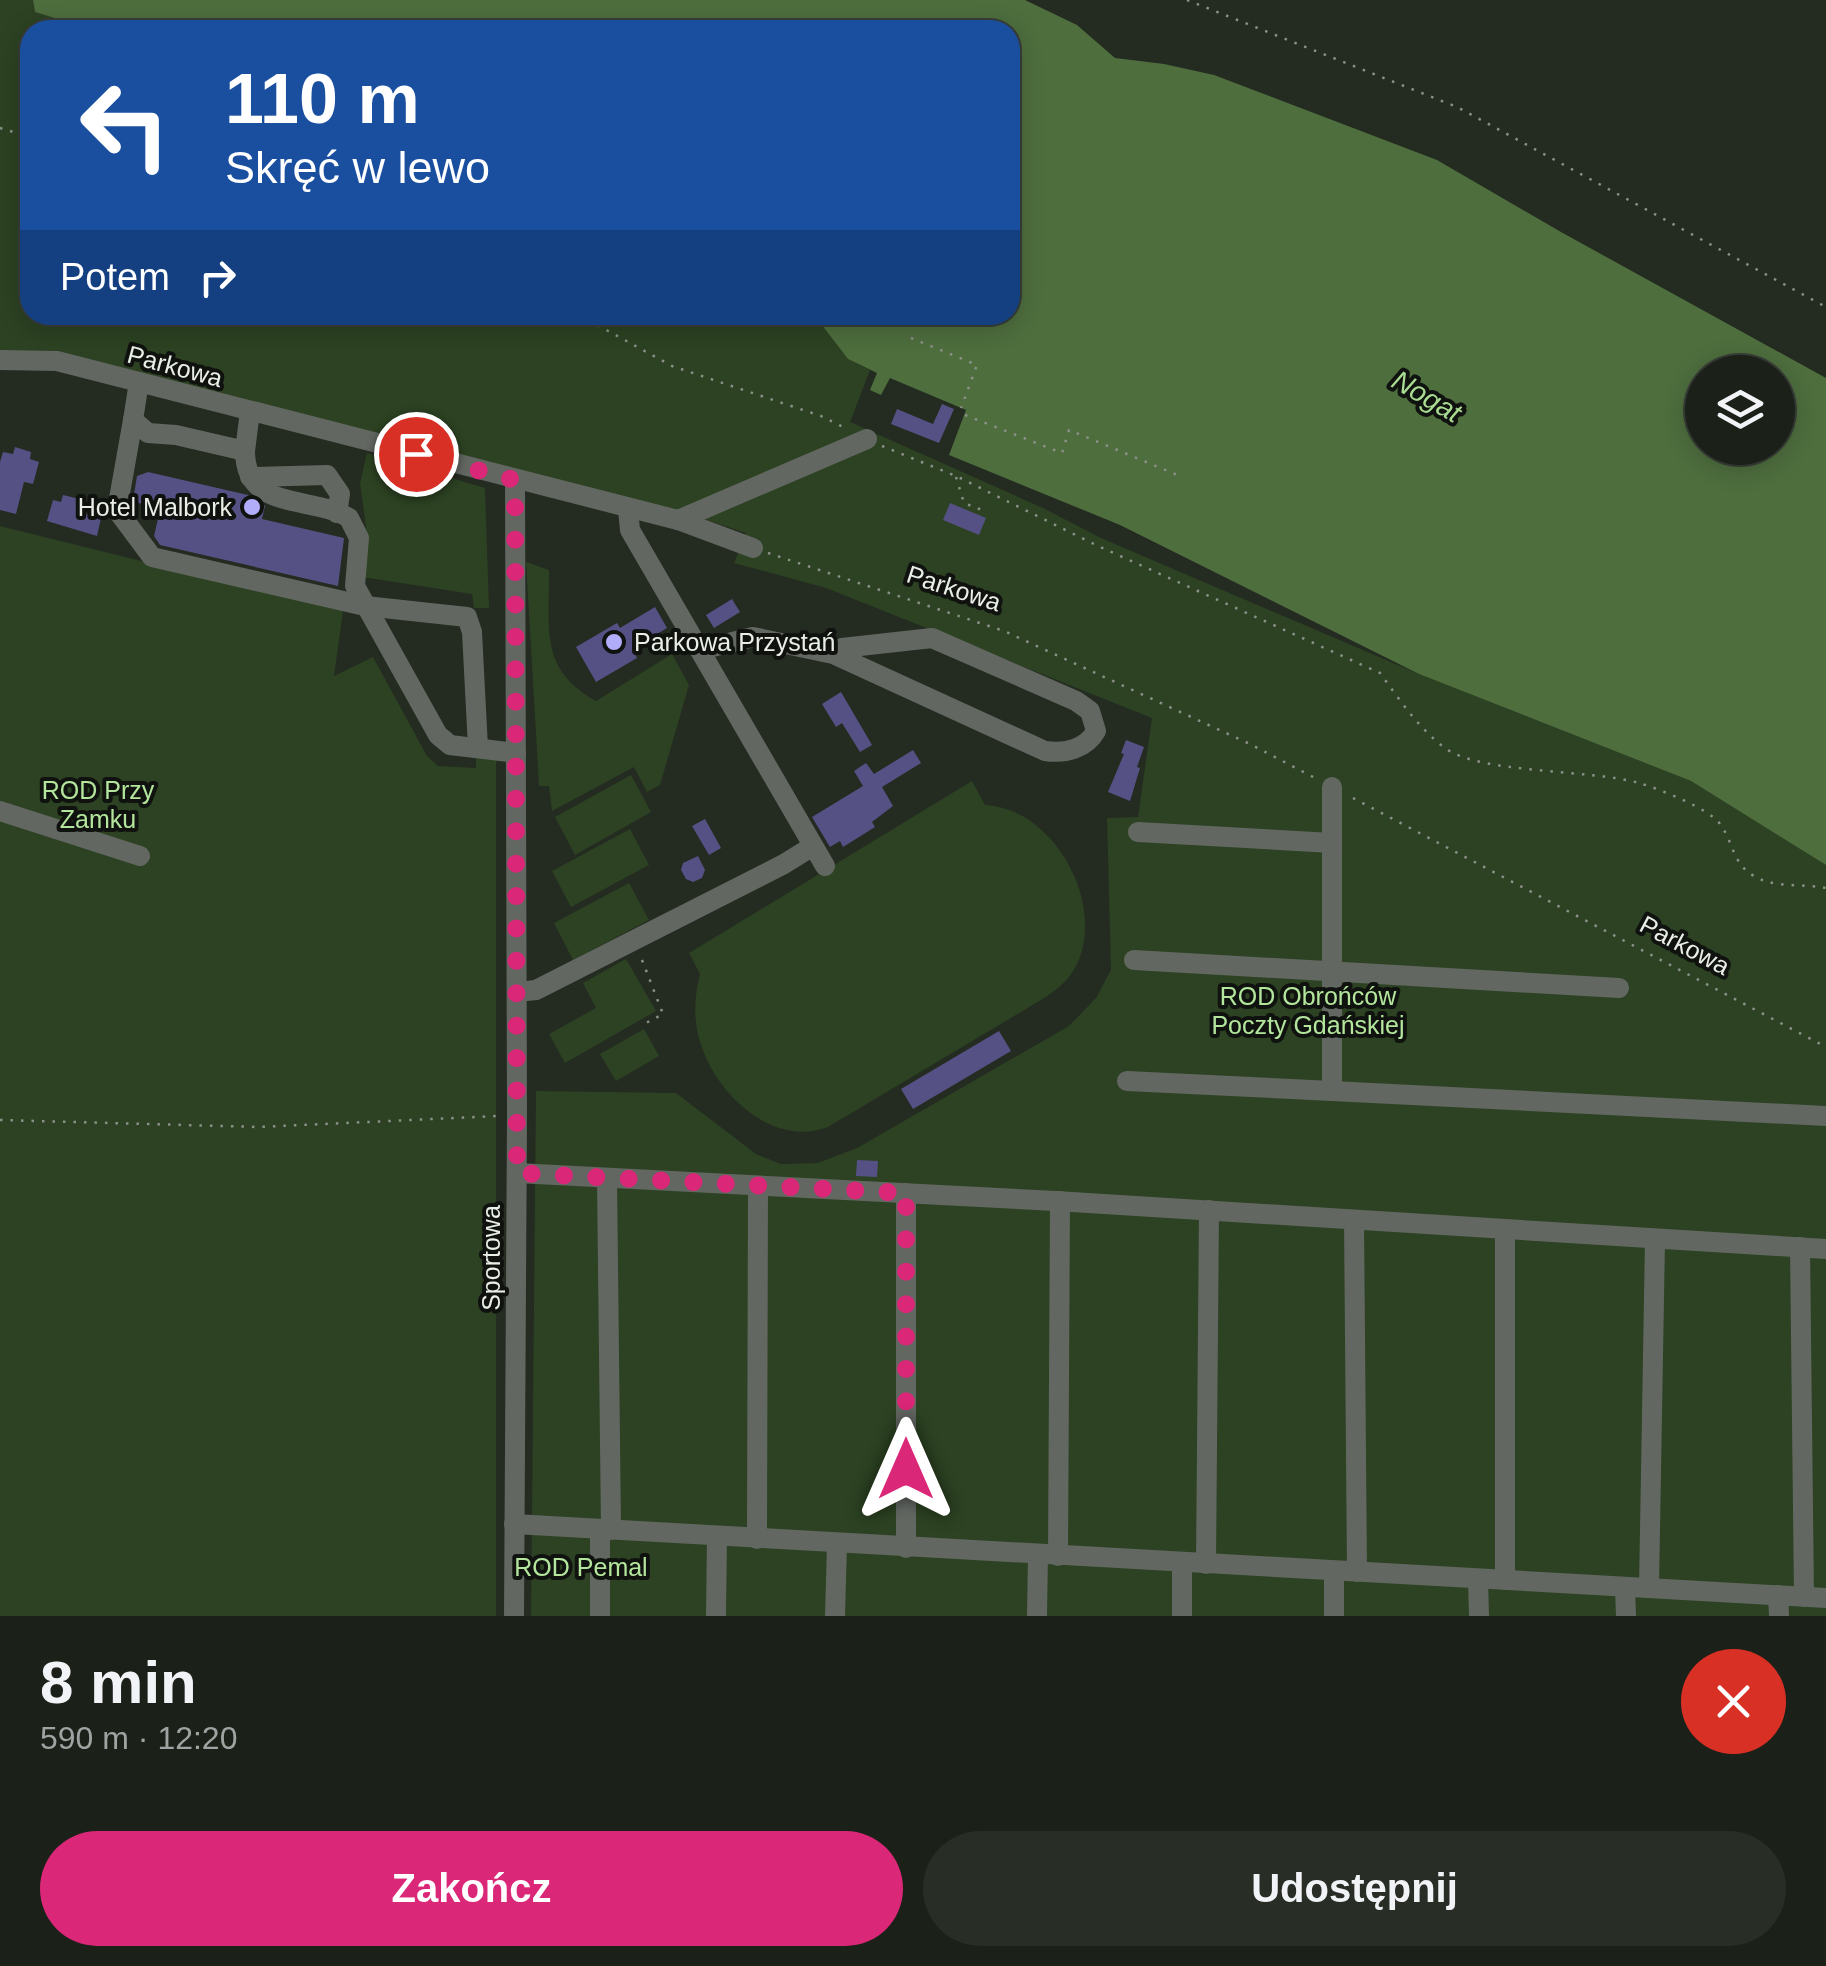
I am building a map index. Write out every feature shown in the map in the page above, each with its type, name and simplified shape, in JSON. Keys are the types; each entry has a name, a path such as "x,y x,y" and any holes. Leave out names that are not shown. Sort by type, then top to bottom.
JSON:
{"street":[{"name":"Parkowa","path":"0,360 58,361 678,520 753,548"},
{"path":"140,382 117,510 137,532 147,554 365,606 467,617 472,632 478,748"},
{"path":"250,411 245,451 250,476 264,492 349,518 359,538 355,586 438,735 450,745 516,753"},
{"path":"133,420 148,432 245,451"},
{"path":"678,520 867,440"},
{"path":"250,476 327,475 340,494 337,513"},
{"name":"Sportowa","path":"514,1616 515,480"},
{"path":"628,508 630,530 825,866"},
{"path":"700,650 753,637 832,654 1046,752 1074,750 1091,740 1096,731 1090,712 1076,701 932,638 842,648 832,654"},
{"path":"1332,787 1332,1091"},
{"path":"0,811 140,856"},
{"path":"1138,832 1332,843"},
{"path":"517,992 536,990 813,846"},
{"path":"1134,960 1619,988"},
{"path":"1127,1081 1826,1116"},
{"path":"517,1173 1060,1201 1826,1249"},
{"path":"600,1616 606,1530 607,1178"},
{"path":"758,1186 758,1539"},
{"path":"906,1193 906,1548"},
{"path":"1038,1616 1048,1555 1060,1201"},
{"path":"1206,1564 1209,1210"},
{"path":"1354,1220 1356,1572"},
{"path":"1505,1230 1505,1580"},
{"path":"1649,1588 1654,1240"},
{"path":"1800,1247 1804,1597"},
{"path":"514,1524 1649,1588 1778,1606 1804,1597 1826,1598"},
{"path":"716,1616 717,1536"},
{"path":"836,1616 837,1544"},
{"path":"1182,1563 1182,1616"},
{"path":"1334,1571 1334,1616"},
{"path":"1478,1579 1479,1616"},
{"path":"1625,1587 1626,1616"}],"path":[{"path":"1187,0 1458,107 1826,307"},
{"path":"597,325 672,366 821,416 867,440 956,476 1098,546 1380,673 1403,705 1446,750 1486,764 1551,769 1638,783 1692,805 1720,822 1735,860 1765,881 1826,888"},
{"path":"911,338 976,365 961,408"},
{"path":"965,415 1062,453 1068,430 1180,476"},
{"path":"956,476 964,503 982,510 980,514"},
{"name":"Parkowa","path":"753,548 1004,631 1250,744 1826,1047"},
{"path":"634,940 663,1014 644,1024"},
{"path":"1,1121 258,1127 517,1115"}],"green space":[{"path":"0,0 33,0 35,12 61,20 20,20 20,325 822,325 848,359 870,370 850,422 1101,538 1419,674 1691,781 1826,865 1826,1616 531,1616 536,1091 676,1093 756,1154 781,1164 818,1163 857,1148 1069,1026 1096,998 1111,970 1107,818 1138,817 1152,718 826,588 734,563 746,533 674,509 91,370 0,360"},
{"path":"367,453 485,488 489,608 474,608 472,594 362,577 368,542 360,483"},
{"name":"ROD Przy Zamku","path":"0,526 343,611 334,676 373,657 427,756 438,766 476,768 476,756 496,758 496,1616 0,1616"},
{"path":"526,562 549,570 549,628 556,661 577,689 596,701 672,654 689,685 660,785 647,792 634,767 552,811 549,786 539,786"},
{"path":"631,775 651,812 575,855 555,817"},
{"path":"972,781 985,805 1010,810 1032,822 1052,840 1067,862 1079,887 1084,913 1084,939 1077,964 1060,987 1046,997 828,1127 807,1132 767,1123 733,1098 709,1063 701,1045 695,1010 700,974 689,953"},
{"path":"630,829 649,865 571,907 552,871"},
{"path":"629,883 649,920 573,960 554,923"},
{"path":"626,959 656,1011 565,1063 549,1034 596,1008 583,983"},
{"path":"644,1029 659,1056 616,1081 600,1054"}],"water":[{"name":"Nogat","path":"33,0 1025,0 1077,25 1115,58 1214,75 1437,160 1784,355 1685,355 1685,465 1795,465 1795,361 1826,378 1826,865 1691,781 1419,674 1120,525 949,455 966,410 890,378 881,395 870,390 877,373 848,359 822,325 1020,325 1020,20 61,20 35,12"}],"building":[{"path":"942,404 954,409 939,443 891,424 897,409 933,424"},
{"path":"15,447 31,452 30,459 39,462 33,484 24,482 16,514 0,510 0,462 3,452 13,454"},
{"path":"148,472 248,495 265,506 262,519 344,538 338,586 160,545 154,536 160,510 133,501 137,476"},
{"path":"63,495 84,500 82,513 101,518 97,536 47,521 53,500 61,502"},
{"path":"950,503 986,518 979,535 943,520"},
{"path":"732,599 740,612 714,628 706,615"},
{"name":"Parkowa Przystań","path":"655,607 667,628 632,649 637,658 596,682 576,647"},
{"path":"841,692 872,745 860,752 842,723 836,727 822,704"},
{"path":"1126,740 1144,747 1130,801 1108,792"},
{"path":"913,750 921,763 882,787 893,806 872,822 875,827 843,847 840,841 830,847 812,817 863,786 854,771 866,763 874,774"},
{"path":"705,819 721,848 709,855 692,826"},
{"path":"698,856 705,870 702,878 693,882 681,870 683,863"},
{"path":"999,1031 1011,1051 913,1109 901,1089"},
{"path":"857,1160 878,1161 877,1177 856,1176"}],"place":[{"name":"Hotel Malbork","path":"252,507"},
{"name":"Parkowa Przystań","path":"614,642"}],"route":[{"path":"416,454 515,480 517,1173 906,1193 906,1469"}],"park label":[{"name":"ROD Obrońców Poczty Gdańskiej","path":"1308,1010"},
{"name":"ROD Pemal","path":"581,1567"}]}
